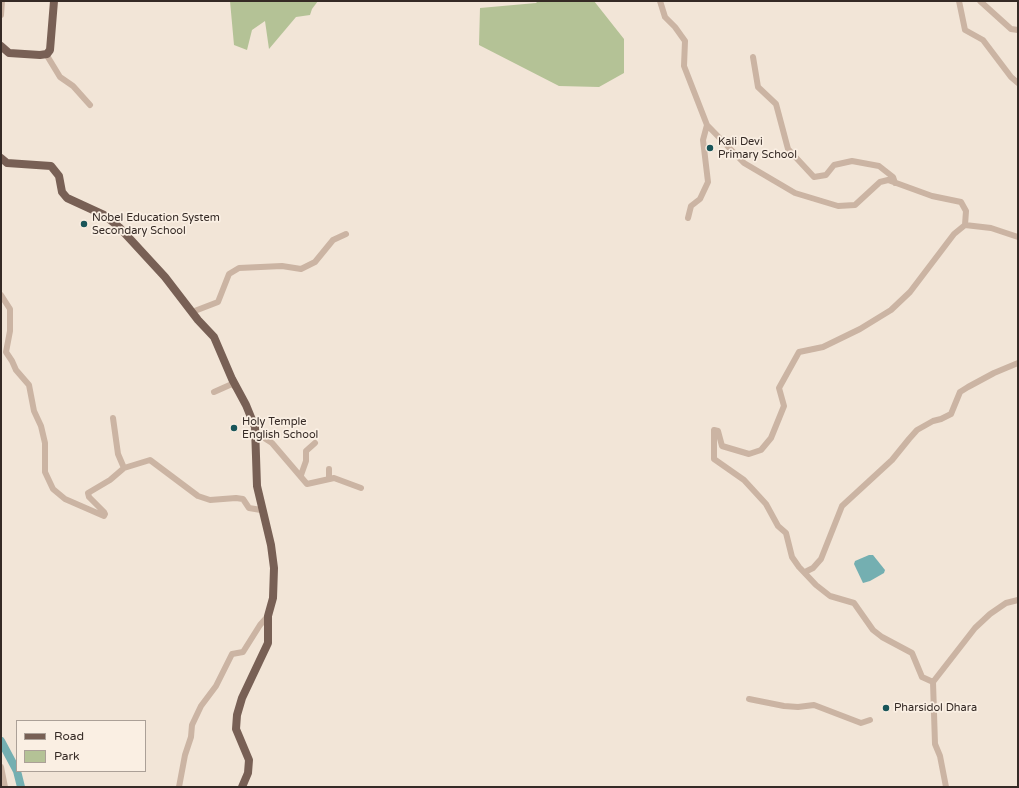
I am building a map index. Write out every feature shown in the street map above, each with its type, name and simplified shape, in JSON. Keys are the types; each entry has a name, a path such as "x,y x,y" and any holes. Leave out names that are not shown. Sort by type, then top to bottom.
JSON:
{"main road":[{"path":"1,46 9,53 46,54 50,50 54,1"},
{"path":"3,162 45,165 54,169 59,176 64,195 69,200 104,215 119,227 165,277 192,312 214,337 232,379 241,392 255,432 254,447 257,486 261,510 271,545 274,568 273,598 268,616 269,636 266,650 242,698 237,715 236,729 249,760 248,773 242,787"}],"street":[{"path":"1,15 2,1"},
{"path":"660,1 665,17 675,26 685,41 684,66 707,125 744,163 795,193 820,202 838,206 855,205 880,182 888,180 932,196 961,202 966,211 965,225"},
{"path":"959,1 965,30 983,40 1011,77 1018,83"},
{"path":"980,1 1011,29 1018,30"},
{"path":"46,54 60,77 73,86 90,105"},
{"path":"753,57 758,87 776,104 788,150 814,176 826,175 834,165 852,161 879,166 893,177 895,183"},
{"path":"688,218 692,206 700,199 708,182 703,140 707,125"},
{"path":"933,682 922,677 912,653 882,637 873,630 854,603 830,596 816,585 792,557 786,533 778,526 766,504 744,480 714,459 714,430 718,431 722,446 749,454 761,450 771,438 784,406 779,388 799,352 823,347 860,329 891,310 910,292 954,234 965,225 991,228 1018,237"},
{"path":"192,312 218,302 229,274 239,268 282,266 301,269 315,262 333,240 346,234"},
{"path":"1,295 10,309 10,332 6,352 16,370 29,385 34,411 42,426 45,442 45,472 53,489 65,499 104,516 104,512 89,497 88,493 110,480 124,468 148,460 153,461 198,496 210,500 236,498 243,499 251,509 261,510"},
{"path":"805,572 813,568 821,559 842,506 892,460 917,430 933,421 951,414 960,392 989,375 1018,363"},
{"path":"214,392 232,384 241,392"},
{"path":"113,418 118,454 124,468"},
{"path":"255,432 272,443 301,475 307,484 329,478 336,478 361,488"},
{"path":"301,475 306,461 306,451 315,443"},
{"path":"328,469 329,478"},
{"path":"946,787 940,756 935,744 933,682 976,628 990,614 1006,603 1018,600"},
{"path":"179,787 192,725 199,710 216,686 232,654 243,652 260,625 268,616"},
{"path":"749,699 784,706 798,707 814,705 861,723 870,720"},
{"path":"1,767 5,787"}],"green space":[{"path":"230,1 318,1 312,9 310,15 296,17 269,49 265,21 252,30 247,50 234,45"},
{"path":"538,1 594,1 624,39 624,73 599,87 559,86 479,45 480,8 536,3"}],"water":[{"path":"869,555 873,555 885,570 884,573 870,581 863,583 854,564 855,561"}],"waterway":[{"path":"1,741 16,769"},
{"path":"17,772 21,787"}],"place":[{"name":"Kali Devi Primary School","path":"710,148"},
{"name":"Nobel Education System Secondary School","path":"84,224"},
{"name":"Holy Temple English School","path":"234,428"},
{"name":"Pharsidol Dhara","path":"886,708"}]}
